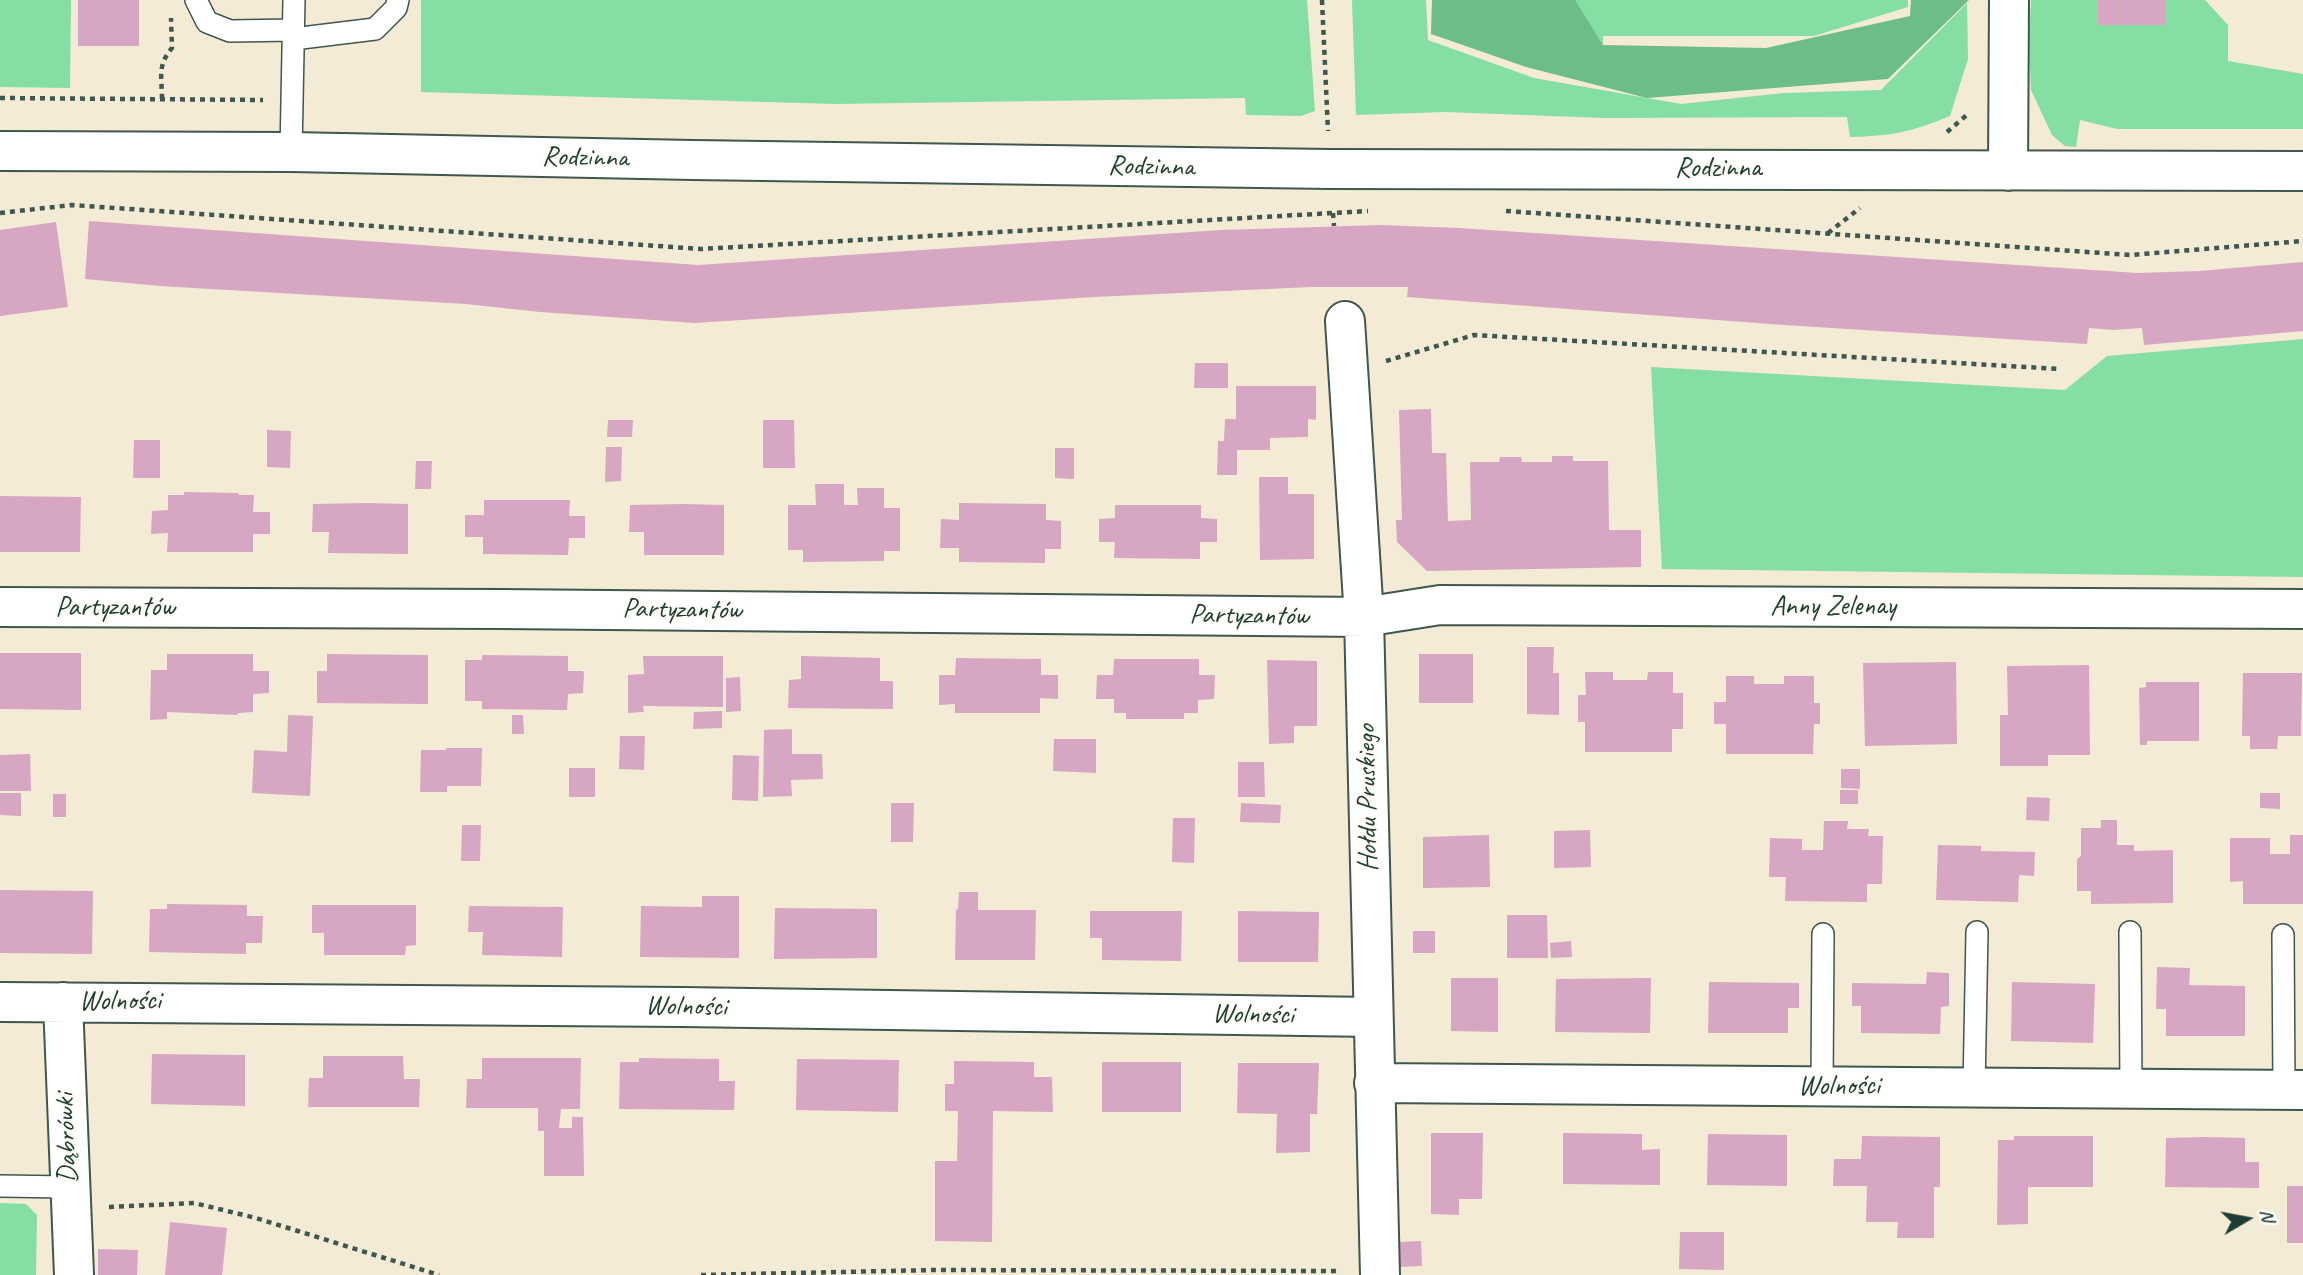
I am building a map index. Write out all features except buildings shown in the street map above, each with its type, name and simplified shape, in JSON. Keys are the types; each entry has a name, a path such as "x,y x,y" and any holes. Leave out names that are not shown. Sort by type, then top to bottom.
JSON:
{"street":[{"path":"2008,170 2009,0"},
{"name":"Rodzinna","path":"0,151 291,152 1331,169 2303,171"},
{"name":"Hołdu Pruskiego","path":"1345,321 1364,617 1380,1273"},
{"name":"Anny Zelenay","path":"1364,617 1440,605 2303,609"},
{"name":"Partyzantów","path":"0,607 500,608 1364,617"},
{"name":"Wolności","path":"0,1002 654,1006 1373,1017"},
{"name":"Dąbrówki","path":"63,1002 74,1275"},
{"name":"Wolności","path":"1374,1083 2293,1089"}],"lane":[{"path":"195,0 207,22 230,31 293,34 375,29 396,8 398,0"},
{"path":"291,152 294,0"},
{"path":"1974,1087 1977,932"},
{"path":"2130,932 2131,1089"},
{"path":"1822,1087 1823,934"},
{"path":"2283,935 2293,1089"},
{"path":"0,1186 70,1199"}],"path":[{"path":"1322,0 1331,169"},
{"path":"162,99 162,63 164,55 172,48 171,12"},
{"path":"0,98 292,100"},
{"path":"0,213 72,205 701,248 1369,211"},
{"path":"1502,211 2130,255 2303,242"},
{"path":"1348,372 1474,335 2060,369"},
{"path":"70,1199 194,1203 256,1218 439,1275"},
{"path":"701,1275 935,1269 1380,1273"}],"green space":[{"path":"0,0 71,0 70,88 0,87"},
{"path":"421,0 1307,0 1315,111 1301,116 1246,115 1245,98 835,104 421,92"},
{"path":"1352,0 1426,0 1428,40 1534,78 1681,104 1784,93 1881,90 1967,3 1968,59 1950,116 1924,126 1878,136 1850,137 1847,117 1604,118 1445,112 1356,115"},
{"path":"1432,0 1575,0 1603,45 1766,48 1910,16 1911,0 1969,0 1888,79 1647,98 1526,67 1431,34"},
{"path":"1574,0 1908,0 1908,7 1814,36 1603,36 1603,45"},
{"path":"2031,0 2098,0 2098,24 2165,25 2166,0 2205,0 2228,25 2228,61 2303,74 2303,129 2117,129 2080,120 2076,147 2065,146 2052,135 2031,90"},
{"path":"2303,339 2303,577 1662,569 1651,367 2065,390 2107,356"},
{"path":"0,1203 26,1204 37,1215 36,1275 0,1275"}]}
